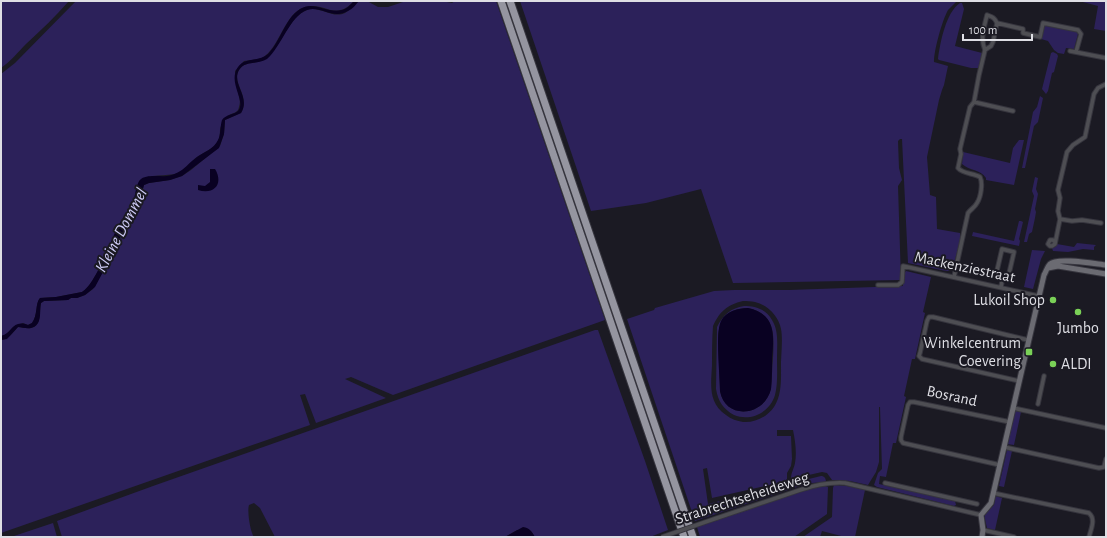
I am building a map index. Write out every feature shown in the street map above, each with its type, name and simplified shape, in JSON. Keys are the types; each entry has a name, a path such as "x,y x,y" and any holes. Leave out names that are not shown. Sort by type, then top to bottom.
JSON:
{"highway":[{"path":"501,1 684,537"},
{"path":"510,1 693,537"}],"street":[{"path":"954,277 968,213 970,209 977,204 982,184 980,177 976,174 961,171 958,168 961,154 960,149 970,107 974,102 985,50 993,42 997,23 995,18 986,15 982,37 982,44 985,50"},
{"path":"997,23 1023,29 1023,34 1040,37 1043,23 1078,30 1081,34 1076,52"},
{"path":"1070,51 1106,58"},
{"path":"1055,242 1060,218 1058,212 1060,198 1058,190 1067,152 1072,145 1085,137 1094,94 1098,88 1106,84"},
{"path":"974,102 1013,111"},
{"path":"1060,218 1072,221 1082,220 1101,223"},
{"path":"1002,249 1014,252 1008,278 1003,276 996,275 1002,249"},
{"path":"981,515 991,503 1044,275 1050,264 1054,262 1068,260 1106,265"},
{"name":"Mackenziestraat","path":"878,285 898,285 902,282 903,266 1038,296"},
{"path":"1048,268 1058,266 1106,274"},
{"path":"1001,287 1003,276"},
{"name":"Bosrand","path":"1019,381 922,359 919,356 927,321 929,318 933,317 1028,340"},
{"path":"1038,404 1044,376"},
{"name":"Bosrand","path":"1000,465 903,443 901,440 902,429 910,402 1010,422"},
{"path":"1013,408 1106,428"},
{"path":"1004,447 1099,468 1104,467 1106,459"},
{"name":"Strabrechtseheideweg","path":"662,537 814,485 831,482 845,483 957,509"},
{"path":"885,483 977,504"},
{"path":"993,493 1089,513 1093,519 1090,536"},
{"path":"959,500 957,509 981,515"},
{"path":"981,515 984,530 982,537"},
{"path":"984,530 1014,537"}],"shaded area":[{"path":"1,1 69,1 54,18 1,68"},
{"path":"76,1 354,1 347,7 335,11 318,6 305,7 292,16 268,53 260,59 244,61 235,71 240,105 236,112 228,116 223,122 220,128 219,139 216,144 192,161 181,172 148,177 139,181 133,203 119,225 98,271 87,287 82,292 56,297 40,298 37,303 35,317 32,323 28,325 23,323 13,327 6,335 1,336 1,74 15,63"},
{"path":"359,1 367,1 378,7 388,7 406,1 452,3 455,1 496,1 605,320 393,395 351,377 345,379 386,398 316,423 305,394 300,395 310,425 1,533 1,340 8,337 18,327 35,327 39,318 41,303 44,301 77,298 85,295 93,289 111,257 124,229 138,206 144,185 182,176 220,146 224,134 225,120 241,113 243,107 243,95 237,80 237,75 242,67 266,58 301,13 307,10 316,9 335,14 345,13"},
{"path":"520,1 957,1 948,10 935,50 934,62 948,66 927,157 930,195 936,197 937,229 960,233 960,242 952,270 946,271 908,263 902,139 898,141 899,168 902,180 898,186 901,280 733,283 701,189 646,203 591,211"},
{"path":"1079,1 1106,1 1106,31 1094,29 1098,6"},
{"path":"962,3 964,9 955,46 982,53 979,68 971,68 938,59 947,20 955,7"},
{"path":"1045,25 1077,32 1078,34 1074,49 1066,48 1064,54 1058,53 1054,50 1048,41 1041,39"},
{"path":"1053,52 1058,56 1046,94 1042,89 1051,53"},
{"path":"1040,96 1043,98 1038,122 1034,126 1025,168 1022,168 1033,112 1037,107"},
{"path":"1019,140 1024,140 1014,185 986,180 984,175 978,171 968,168 962,164 963,152 1010,163 1013,148"},
{"path":"1035,177 1038,178 1036,189 1038,194 1035,218 1032,232 1029,234 1027,242 1024,242 1034,196 1032,191"},
{"path":"1019,221 1023,222 1019,246 972,236 973,232 1014,241"},
{"path":"1077,243 1096,245 1094,250 1083,249 1068,252 1053,251 1052,248 1057,244 1074,247"},
{"path":"1032,250 1045,251 1041,259 1033,289 1024,287"},
{"path":"906,271 931,277 915,359 912,359 904,396 906,397 896,443 893,443 886,477 880,476 879,484 955,501 956,505 954,506 874,485 878,473 882,469 879,407 879,462 876,472 868,485 850,481 832,480 827,473 822,472 791,479 796,455 793,430 777,430 777,436 791,436 792,459 791,466 787,473 787,481 712,498 707,468 703,469 708,504 821,476 826,479 826,482 800,486 695,521 627,319 654,310 655,308 714,291 903,286 903,275","holes":["743,301 760,304 772,312 778,320 782,337 780,387 777,402 771,411 764,416 747,422 732,419 720,410 713,399 711,386 713,326 718,316 725,309 733,304"]},
{"path":"744,306 756,308 767,313 774,324 777,338 777,381 775,395 769,406 764,411 753,416 740,417 727,410 718,397 716,389 717,327 728,313 735,308","holes":["742,308 757,311 764,315 768,320 773,334 771,389 767,398 761,405 753,410 736,410 729,407 723,400 720,391 719,329 721,323 731,312"]},
{"path":"598,330 668,530 650,537 535,537 531,531 517,530 505,537 275,537 260,508 254,503 249,505 248,512 250,526 254,537 62,537 57,521"},
{"path":"1015,410 1021,412 1014,445 1007,444"},
{"path":"1007,450 1012,451 1004,487 999,486"},
{"path":"834,485 865,490 855,537 845,537 822,531 820,537 803,537 832,517"},
{"path":"825,486 828,487 827,514 794,537 700,537 697,527 807,489"},
{"path":"995,496 1002,498 995,530 987,528 984,515 994,505"},
{"path":"53,523 57,537 11,537"}],"water":[{"name":"Kleine Dommel","path":"354,1 359,1 348,11 337,14 317,9 307,10 290,25 277,47 267,59 242,67 237,75 237,80 243,96 243,107 241,113 225,120 224,134 219,148 182,176 144,185 138,206 124,229 95,287 85,295 77,298 44,301 41,303 40,318 35,326 31,328 18,327 7,339 1,340 1,336 16,325 28,325 32,323 35,316 37,303 40,298 56,297 82,292 87,288 107,252 118,226 133,203 140,180 146,177 167,176 177,173 214,146 219,138 222,120 238,111 240,107 235,73 241,64 268,54 290,19 300,9 315,6 336,11 347,8"},
{"path":"210,169 215,169 218,174 218,184 213,190 198,190 198,185 205,186 210,182"},
{"path":"748,308 764,315 771,327 773,334 772,377 771,389 767,398 761,405 753,410 745,411 736,410 729,407 723,400 720,391 718,335 721,321 729,312 737,309"},
{"path":"523,527 529,529 535,537 505,537"}],"place":[{"name":"Lukoil Shop","path":"1053,300"},
{"name":"Jumbo","path":"1078,312"},
{"name":"Winkelcentrum Coevering","path":"1029,352"},
{"name":"ALDI","path":"1053,364"}]}
